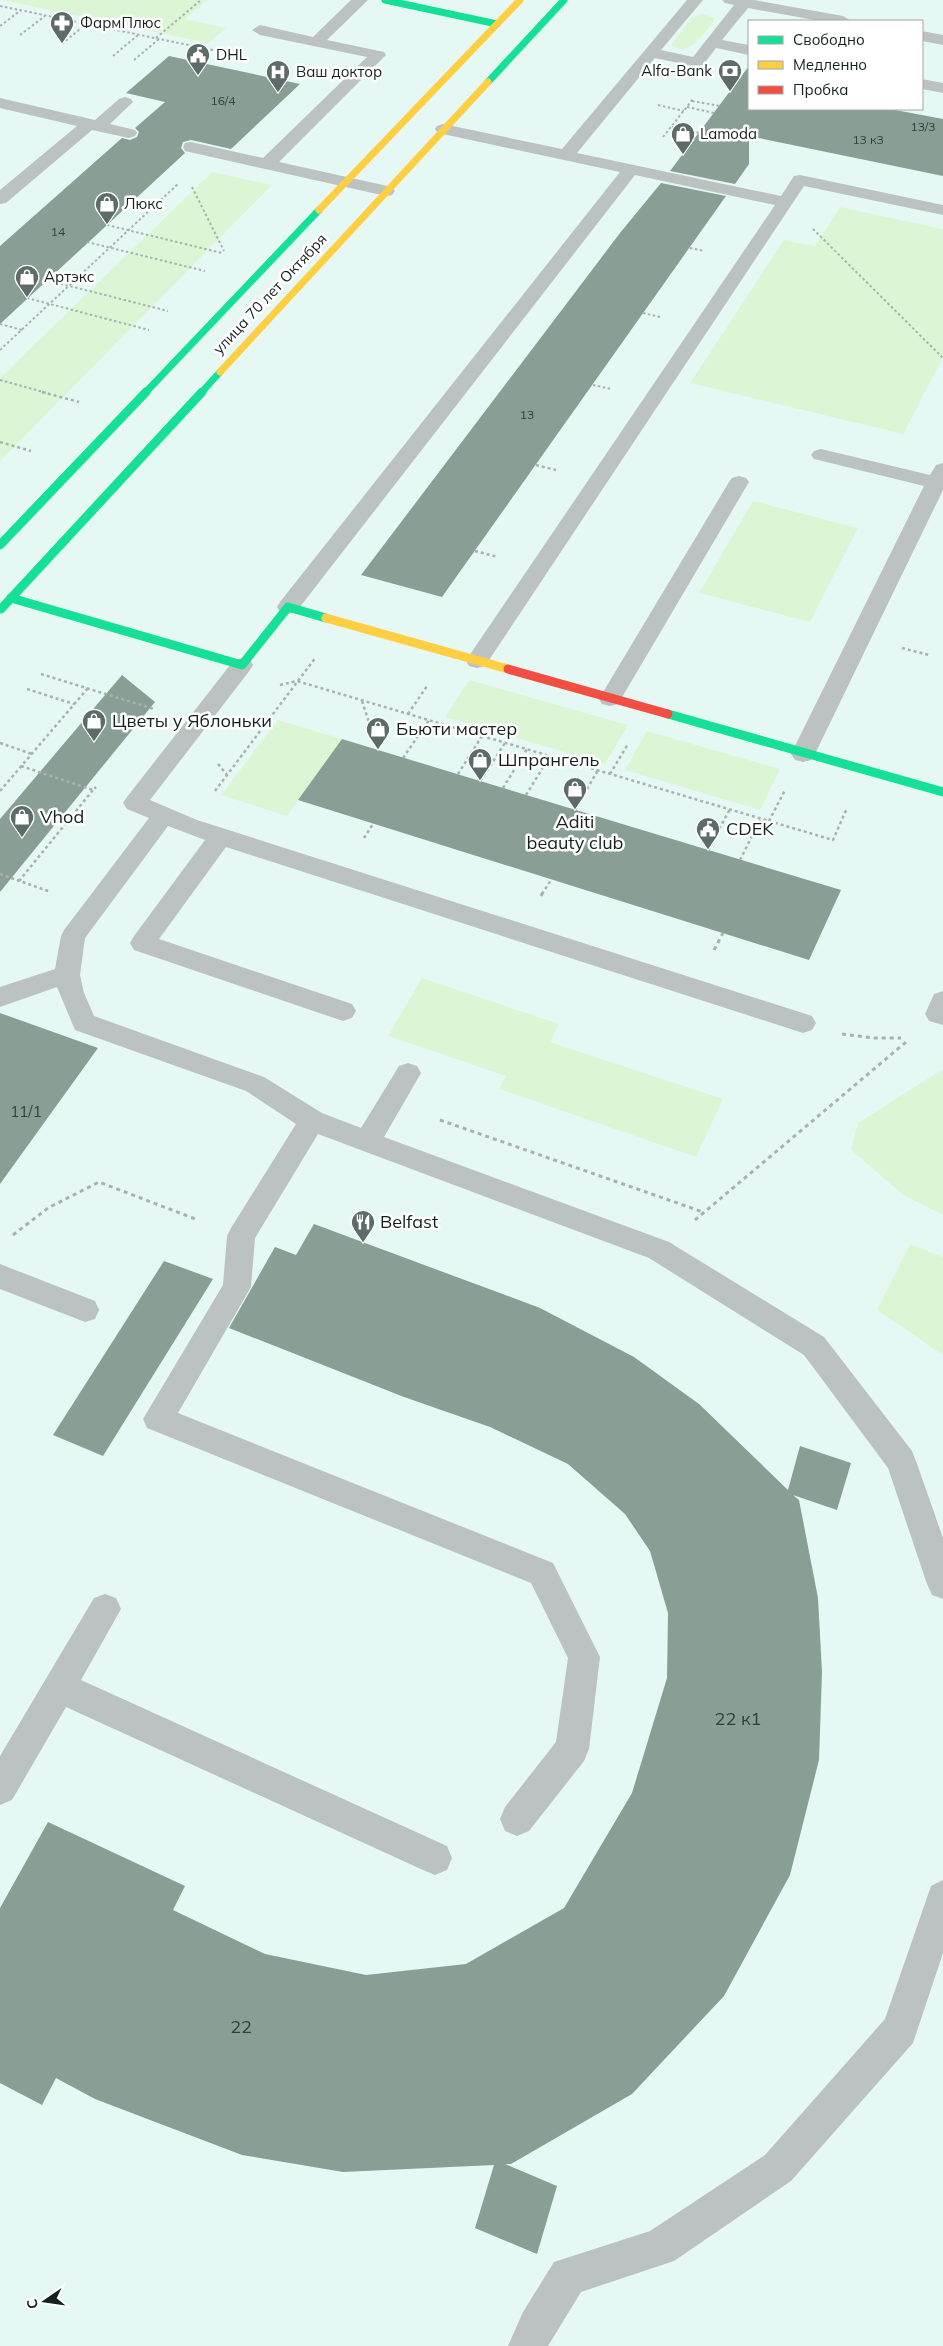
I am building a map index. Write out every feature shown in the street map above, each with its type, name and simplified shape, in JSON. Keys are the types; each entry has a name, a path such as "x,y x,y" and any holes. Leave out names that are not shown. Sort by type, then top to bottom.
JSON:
{"main road":[{"path":"385,0 497,24"},
{"name":"улица 70 лет Октября","path":"0,545 520,0"},
{"name":"улица 70 лет Октября","path":"0,610 564,0"},
{"path":"12,598 242,665 288,607 943,792"}],"lane":[{"path":"316,42 360,0"},
{"path":"566,155 695,0"},
{"path":"652,53 697,62 712,43 737,1 838,20"},
{"path":"260,30 378,54 267,164"},
{"path":"923,36 943,40"},
{"path":"712,43 748,50"},
{"path":"923,84 943,88"},
{"path":"0,199 125,102"},
{"path":"0,103 129,133"},
{"path":"444,129 785,202"},
{"path":"191,147 386,191"},
{"path":"288,607 631,169"},
{"path":"477,661 800,180 943,210"},
{"path":"803,754 940,476 821,455"},
{"path":"610,699 739,482"},
{"path":"242,665 135,803 189,826 803,1023"},
{"path":"163,816 73,936 67,975 71,993 84,1023 255,1084 312,1122 659,1250 814,1346 901,1461 943,1584"},
{"path":"221,836 142,943 343,1011"},
{"path":"0,997 32,984 67,975"},
{"path":"943,1001 938,1014 943,1015"},
{"path":"367,1142 408,1073"},
{"path":"312,1122 241,1236 237,1287 158,1419 542,1573 584,1657 572,1749 516,1819"},
{"path":"0,1276 85,1310"},
{"path":"0,1788 105,1609"},
{"path":"59,1688 435,1858"},
{"path":"528,2346 537,2326 568,2276 660,2247 778,2168 900,2030 943,1898"}],"path":[{"path":"156,38 201,0"},
{"path":"0,6 236,55"},
{"path":"0,26 22,10"},
{"path":"20,35 46,15"},
{"path":"62,44 87,24"},
{"path":"113,56 139,35"},
{"path":"134,60 159,39"},
{"path":"660,142 697,94"},
{"path":"692,101 720,106"},
{"path":"651,104 684,111"},
{"path":"687,107 714,113"},
{"path":"672,127 700,133"},
{"path":"0,350 179,183"},
{"path":"107,225 225,254 191,185"},
{"path":"785,202 943,358"},
{"path":"88,242 208,272"},
{"path":"46,280 168,311"},
{"path":"27,298 150,330"},
{"path":"0,324 22,330"},
{"path":"0,380 79,402"},
{"path":"0,442 31,451"},
{"path":"189,826 342,622"},
{"path":"906,649 929,656"},
{"path":"41,674 159,710"},
{"path":"297,681 833,840 864,771"},
{"path":"0,791 88,688"},
{"path":"28,689 74,704"},
{"path":"362,700 378,750"},
{"path":"403,758 429,720"},
{"path":"458,774 482,736"},
{"path":"480,781 505,742"},
{"path":"0,743 32,754"},
{"path":"503,788 527,749"},
{"path":"526,795 550,756"},
{"path":"21,766 135,803"},
{"path":"575,810 598,770"},
{"path":"19,881 99,782"},
{"path":"708,850 730,809"},
{"path":"740,860 761,818"},
{"path":"0,874 95,906"},
{"path":"390,1102 704,1212 912,1038 874,1038 840,1034 803,1023"},
{"path":"7,1240 48,1208 99,1182 241,1236"}],"green space":[{"path":"2,0 207,0 185,19 226,28 208,43"},
{"path":"703,14 714,18 714,21 696,43 684,49 671,45 692,17"},
{"path":"212,172 272,185 0,461 0,378"},
{"path":"840,207 943,229 943,358 903,434 690,383 784,240 815,246"},
{"path":"753,501 858,528 810,622 699,593"},
{"path":"469,680 628,725 605,764 445,717"},
{"path":"278,720 342,739 287,816 221,795"},
{"path":"647,731 780,769 760,810 625,770"},
{"path":"422,978 559,1024 550,1042 723,1099 696,1157 499,1089 506,1076 388,1036"},
{"path":"943,1069 943,1215 905,1196 851,1150 858,1123"},
{"path":"910,1244 943,1257 943,1355 877,1310"}],"building":[{"path":"169,56 300,84 231,149 191,140 183,142 181,148 185,153 0,324 0,246 122,138 130,140 137,137 139,132 135,128 165,102 126,93"},
{"path":"748,67 748,110 895,110 943,119 943,176 749,136 749,164 735,184 670,171"},
{"path":"661,183 726,196 442,597 361,575 620,233"},
{"path":"122,675 155,702 0,892 0,819"},
{"path":"342,739 841,890 809,960 298,800"},
{"path":"0,1013 98,1048 0,1184"},
{"path":"314,1224 540,1308 634,1357 699,1404 788,1490 800,1446 851,1463 837,1510 793,1495 799,1500 818,1598 822,1672 819,1760 790,1875 724,1996 632,2094 511,2164 505,2164 557,2186 537,2254 475,2228 494,2165 343,2172 242,2155 95,2099 56,2078 42,2105 0,2083 0,1908 48,1822 185,1886 173,1910 265,1954 366,1975 466,1964 564,1908 632,1793 667,1678 668,1613 650,1551 625,1514 568,1464 490,1427 404,1397 229,1328 275,1247 296,1255"},
{"path":"164,1261 213,1279 103,1456 53,1435"}],"traffic: fast":[{"path":"385,0 497,24"},
{"path":"488,82 564,0"},
{"path":"0,545 319,210"},
{"path":"1,609 220,372"},
{"path":"11,598 242,665 288,607 326,618"},
{"path":"668,714 943,792"}],"traffic: slow":[{"path":"319,210 520,0"},
{"path":"220,372 488,82"},
{"path":"326,618 508,669"}],"traffic: jam":[{"path":"508,669 668,714"}],"place":[{"name":"ФармПлюс","path":"62,44"},
{"name":"DHL","path":"198,76"},
{"name":"Alfa-Bank","path":"730,92"},
{"name":"Ваш доктор","path":"278,93"},
{"name":"Lamoda","path":"683,155"},
{"name":"Люкс","path":"107,225"},
{"name":"Артэкс","path":"27,298"},
{"name":"Цветы у Яблоньки","path":"94,742"},
{"name":"Бьюти мастер","path":"378,750"},
{"name":"Шпрангель","path":"480,781"},
{"name":"Aditi beauty club","path":"575,810"},
{"name":"Vhod","path":"22,838"},
{"name":"CDEK","path":"708,850"},
{"name":"Belfast","path":"363,1243"}]}
